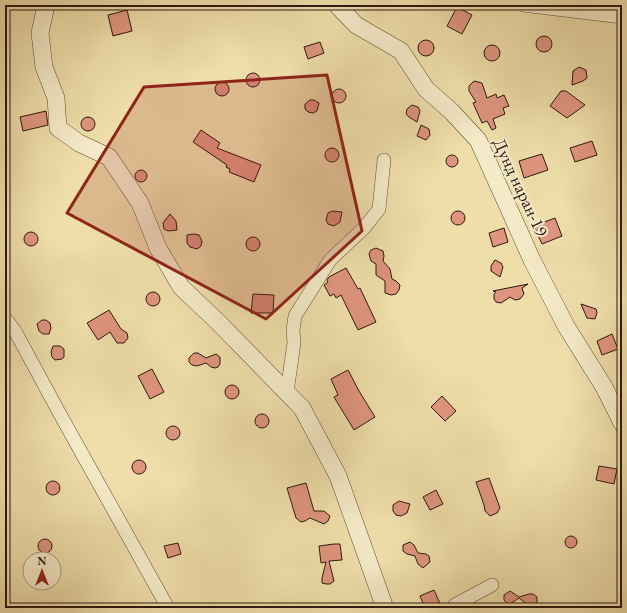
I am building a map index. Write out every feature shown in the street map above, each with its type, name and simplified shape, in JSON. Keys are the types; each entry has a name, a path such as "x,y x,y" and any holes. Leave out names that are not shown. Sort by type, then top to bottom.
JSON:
{"street":[{"path":"46,5 40,33 44,67 56,98 58,128 79,143 109,157 140,203 158,248 181,287 218,322 302,408 338,476 385,608"},
{"name":"Дунд наран-19","path":"337,5 356,25 401,51 426,89 451,111 478,140 539,273 566,326 604,387 622,423"},
{"path":"524,5 622,17"},
{"path":"287,392 294,343 293,330 295,316 330,260 364,228 379,209 384,160"},
{"path":"5,318 16,331 61,416 168,608"},
{"path":"452,608 492,585"}],"highlighted area":[{"path":"327,75 362,231 266,319 67,213 144,87"}],"building":[{"path":"457,7 472,15 462,34 447,26"},
{"path":"127,10 132,31 113,36 108,15"},
{"path":"541,36 547,36 552,41 550,50 547,52 541,52 536,47 536,41"},
{"path":"426,40 433,45 434,48 429,55 426,56 419,51 418,48 423,41"},
{"path":"320,42 324,53 308,59 304,47"},
{"path":"492,45 499,50 500,53 495,60 492,61 485,56 484,53 489,46"},
{"path":"579,67 586,70 587,78 572,85 573,71"},
{"path":"253,73 258,75 260,80 258,85 253,87 248,85 246,80 248,75"},
{"path":"474,81 482,83 487,98 496,94 497,98 504,95 509,106 503,108 505,114 493,119 496,128 492,130 487,121 482,123 473,103 476,102 469,91 469,86"},
{"path":"222,82 227,84 229,89 227,94 222,96 217,94 215,89 217,84"},
{"path":"339,89 344,91 346,96 344,101 339,103 334,101 332,96 334,91"},
{"path":"561,91 566,91 585,105 567,118 550,106"},
{"path":"310,100 314,100 319,103 317,111 313,113 308,112 305,109 305,104"},
{"path":"412,105 418,107 420,111 417,122 406,114 407,109"},
{"path":"46,111 48,125 23,131 20,117"},
{"path":"88,117 93,119 95,124 93,129 88,131 83,129 81,124 83,119"},
{"path":"421,125 429,129 430,135 426,140 417,136"},
{"path":"201,130 220,143 217,148 261,165 254,182 229,172 230,169 226,167 227,165 193,142"},
{"path":"592,141 597,155 575,162 570,148"},
{"path":"329,148 335,148 339,152 339,158 335,162 329,162 325,158 325,152"},
{"path":"542,154 548,170 524,178 519,161"},
{"path":"450,155 454,155 458,161 454,167 450,167 446,163 446,159"},
{"path":"139,170 143,170 147,176 143,182 139,182 135,178 135,174"},
{"path":"332,211 342,212 340,222 334,226 328,224 326,220 328,213"},
{"path":"458,211 463,213 465,218 463,223 458,225 453,223 451,218 453,213"},
{"path":"170,214 176,221 177,230 168,231 164,229 163,223"},
{"path":"555,218 562,236 542,244 534,226"},
{"path":"504,228 508,242 493,247 489,233"},
{"path":"31,232 36,234 38,239 36,244 31,246 26,244 24,239 26,234"},
{"path":"187,235 199,235 202,241 201,246 197,249 190,247 187,243"},
{"path":"253,237 258,239 260,244 258,249 253,251 248,249 246,244 248,239"},
{"path":"376,248 383,251 383,261 390,269 392,279 400,285 396,294 391,295 385,293 385,281 376,275 376,264 371,261 369,254 371,250"},
{"path":"495,260 501,263 503,267 500,277 491,271 491,266"},
{"path":"346,268 358,289 360,288 376,322 358,330 341,295 336,298 334,294 330,296 324,285 328,282 327,280 329,277"},
{"path":"528,284 522,288 524,294 520,299 515,300 510,297 501,303 496,302 494,299 494,294 496,292 493,291"},
{"path":"153,292 158,294 160,299 158,304 153,306 148,304 146,299 148,294"},
{"path":"253,294 274,295 273,313 251,313"},
{"path":"581,304 596,309 597,313 595,319 587,318"},
{"path":"109,310 121,329 127,333 128,338 124,343 117,343 110,332 98,340 87,323"},
{"path":"42,320 46,320 50,323 51,328 49,334 43,334 39,331 37,324"},
{"path":"612,334 618,349 602,355 597,341"},
{"path":"53,346 60,346 64,349 64,357 62,359 55,360 52,357 51,352"},
{"path":"194,353 198,353 206,358 216,354 220,357 220,364 215,368 206,363 197,366 192,365 189,362 189,358"},
{"path":"152,369 164,392 150,399 138,376"},
{"path":"348,370 375,417 354,430 334,397 338,395 331,379"},
{"path":"232,385 237,387 239,392 237,397 232,399 227,397 225,392 227,387"},
{"path":"442,396 456,411 445,421 431,407"},
{"path":"262,414 267,416 269,421 267,426 262,428 257,426 255,421 257,416"},
{"path":"173,426 178,428 180,433 178,438 173,440 168,438 166,433 168,428"},
{"path":"139,460 144,462 146,467 144,472 139,474 134,472 132,467 134,462"},
{"path":"599,466 617,469 614,484 596,480"},
{"path":"489,478 500,508 497,513 490,516 485,511 476,482"},
{"path":"53,481 58,483 60,488 58,493 53,495 48,493 46,488 48,483"},
{"path":"306,483 314,511 324,511 330,516 328,521 324,524 310,518 301,522 296,518 287,488"},
{"path":"436,490 443,504 430,510 423,497"},
{"path":"399,501 410,504 407,513 401,516 396,515 393,511 393,505"},
{"path":"573,536 576,537 576,547 569,548 566,547 565,540 566,537"},
{"path":"45,539 51,543 52,546 50,551 40,551 38,546 40,541"},
{"path":"410,542 414,545 418,553 429,556 430,562 423,568 418,564 415,556 407,554 403,551 403,545"},
{"path":"178,543 181,554 168,558 164,546"},
{"path":"340,544 342,560 329,561 334,581 330,584 322,583 326,562 321,563 319,546"},
{"path":"434,590 442,608 425,608 420,596"},
{"path":"510,591 519,597 533,594 537,597 537,602 532,606 529,606 519,598 510,604 507,603 504,600 504,595"}]}
